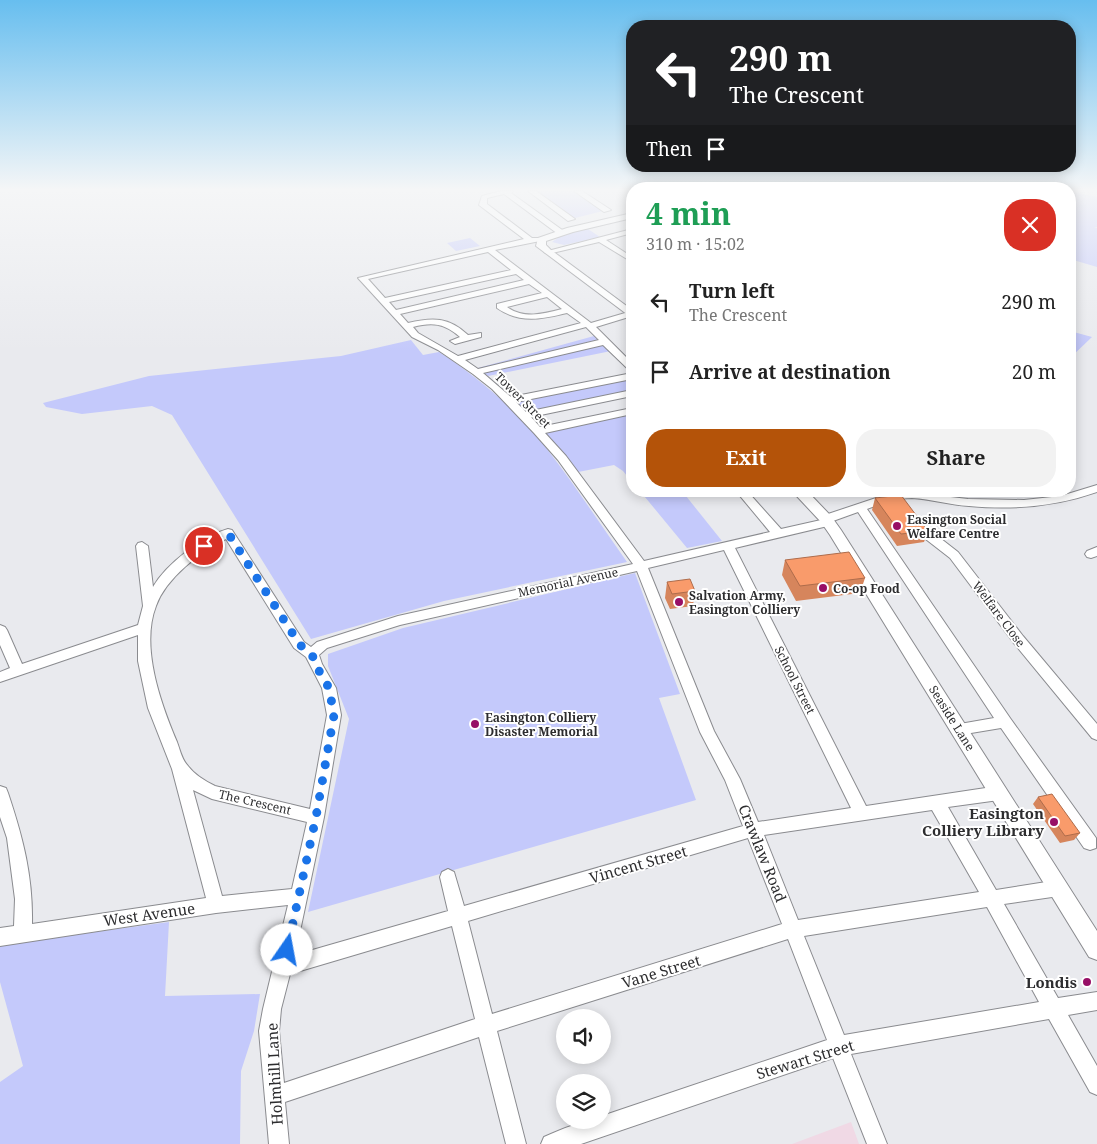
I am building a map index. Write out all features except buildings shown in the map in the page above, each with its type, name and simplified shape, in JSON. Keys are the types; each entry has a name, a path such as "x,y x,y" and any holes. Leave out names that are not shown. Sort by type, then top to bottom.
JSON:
{"main road":[{"path":"540,244 626,310"},
{"name":"Seaside Lane","path":"805,497 827,521 1097,950"}],"street":[{"path":"489,249 513,244"},
{"path":"548,252 578,244"},
{"path":"608,244 626,256"},
{"path":"489,249 588,325 607,341 626,362"},
{"name":"Tower Street","path":"489,249 362,278 415,334 476,372 538,431 562,458 641,566"},
{"path":"383,302 517,271"},
{"path":"394,313 530,281"},
{"path":"488,309 548,294"},
{"path":"500,306 511,314 522,317 541,316 568,310"},
{"path":"457,359 626,316"},
{"path":"406,326 434,319 442,320 456,328 466,338"},
{"path":"455,341 478,335"},
{"path":"476,372 607,341"},
{"path":"508,401 626,377"},
{"path":"523,416 626,394"},
{"path":"538,431 626,412"},
{"path":"1076,496 1097,488"},
{"path":"746,497 778,534"},
{"name":"Memorial Avenue","path":"312,654 322,645 398,620 778,534 827,521 860,507 895,497"},
{"name":"Welfare Close","path":"908,497 927,534 954,555 1018,639 1097,734"},
{"path":"925,497 956,502 1015,505 1074,497"},
{"path":"860,507 1005,722 1090,843"},
{"name":"The Crescent","path":"228,533 204,546 184,561 160,586 149,606 144,628 145,661 156,708 180,769 196,784 212,792 316,817"},
{"name":"Holmhill Lane","path":"228,533 300,645 312,654 315,664 329,688 334,715 316,817 272,1009 269,1031 279,1144"},
{"path":"142,546 149,606"},
{"name":"School Street","path":"728,546 862,814"},
{"name":"Crawlaw Road","path":"641,566 707,732 732,778 794,930 877,1144"},
{"path":"0,677 144,628"},
{"path":"0,630 18,670"},
{"path":"959,729 1005,722"},
{"path":"180,769 216,905"},
{"path":"0,793 15,838 24,899 23,932"},
{"name":"Vincent Street","path":"283,967 753,830 999,793"},
{"path":"937,803 1097,1085"},
{"path":"448,877 516,1144"},
{"name":"Vane Street","path":"274,1096 486,1025 794,930 1059,888"},
{"name":"West Avenue","path":"0,936 216,905 298,896"},
{"name":"Stewart Street","path":"551,1144 839,1046 1097,1001"}],"shaded area":[{"path":"449,244 478,244 480,246 456,251"},
{"path":"1076,244 1097,244 1097,267 1076,261"},
{"path":"1076,333 1092,337 1076,352"},
{"path":"594,336 611,351 488,376 478,368"},
{"path":"411,340 423,355 439,352 453,361 497,396 524,422 557,463 627,562 444,601 311,639 172,415 152,406 82,414 46,407 43,403 149,376 341,356"},
{"path":"626,377 626,394 523,416 508,401"},
{"path":"626,412 626,475 614,465 573,473 538,431"},
{"path":"645,497 687,497 722,541 687,548"},
{"path":"635,573 680,694 659,698 696,800 308,912 349,719 328,666 328,654 403,628"},
{"path":"169,922 165,996 260,994 254,1031 241,1071 240,1144 0,1144 0,1082 23,1066 0,982 0,945"},
{"path":"851,1122 859,1144 792,1144"}],"place":[{"name":"Easington Social Welfare Centre","path":"897,526"},
{"name":"Co-op Food","path":"823,588"},
{"name":"Salvation Army, Easington Colliery","path":"679,602"},
{"name":"Easington Colliery Disaster Memorial","path":"475,724"},
{"name":"Easington Colliery Library","path":"1054,822"},
{"name":"Londis","path":"1087,982"}],"route":[{"path":"204,546 228,533 300,645 312,654 315,664 329,688 334,715 316,817 287,950"}]}
